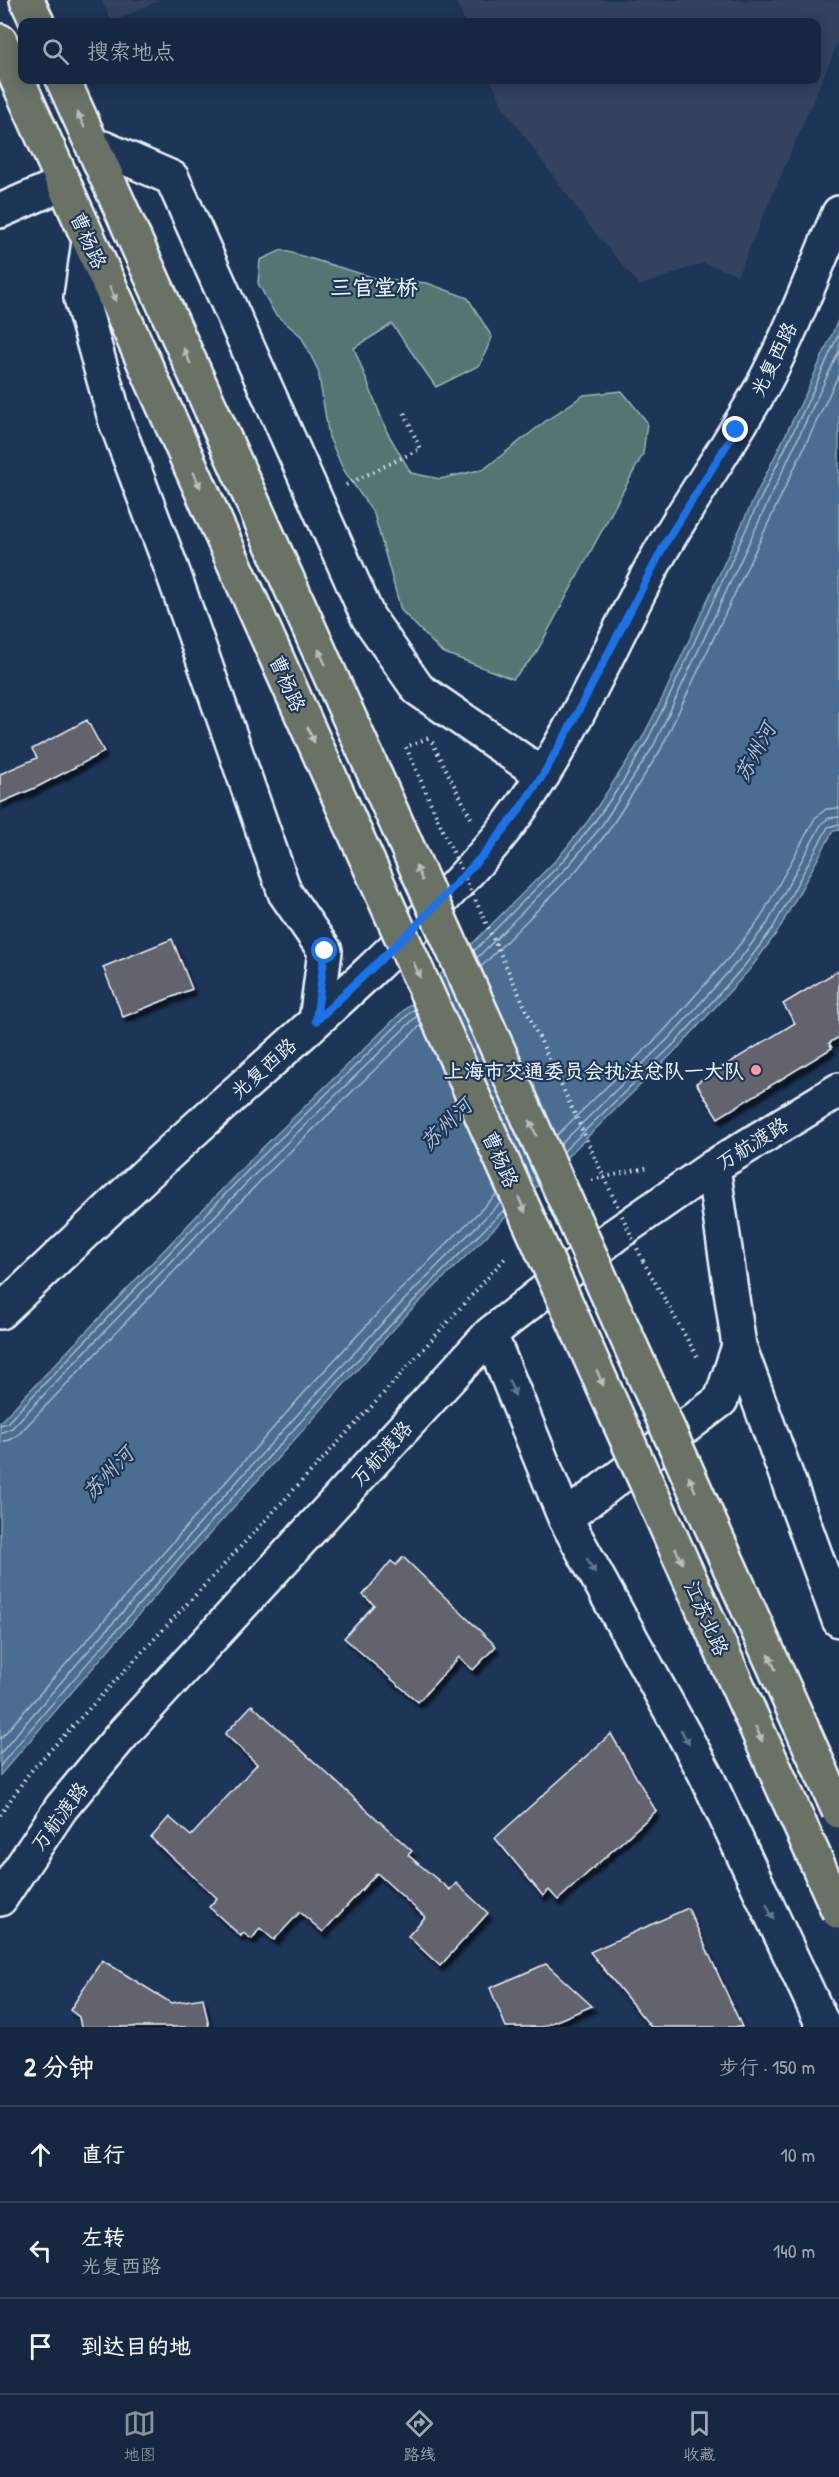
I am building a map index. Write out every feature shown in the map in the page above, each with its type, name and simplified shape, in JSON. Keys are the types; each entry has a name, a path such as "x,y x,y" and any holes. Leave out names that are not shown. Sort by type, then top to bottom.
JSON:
{"main road":[{"path":"27,0 35,18"},
{"name":"曹杨路","path":"0,41 18,81"},
{"name":"曹杨路","path":"19,84 576,1324"},
{"path":"65,84 839,1811"},
{"name":"江苏北路","path":"576,1324 839,1912"}],"street":[{"path":"103,148 172,178 368,617 418,688 543,775"},
{"path":"0,211 64,183"},
{"name":"光复西路","path":"0,1312 219,1107 316,1021 413,929 487,851 543,775 666,542 763,385 784,342 839,213"},
{"path":"89,241 81,298 116,422 171,567 285,893 325,951 316,1021"},
{"name":"万航渡路","path":"0,1899 61,1808 122,1735 490,1334 615,1235 713,1167 839,1090"},
{"path":"713,1167 739,1346 839,1620"},
{"path":"490,1334 565,1518 705,1773 824,2027"},
{"path":"565,1518 721,1400 739,1346"}],"path":[{"path":"315,500 420,449 404,411"},
{"path":"487,851 430,737 406,747 643,1261 721,1400"}],"shaded area":[{"path":"101,0 160,0 121,18 110,18"},
{"path":"455,0 839,0 839,41 821,83 821,18 463,18"},
{"path":"493,84 820,84 738,275 703,263 640,286 591,228 503,107"}],"green space":[{"path":"282,250 375,278 427,283 468,298 492,337 480,365 436,387 392,324 354,348 387,432 411,473 440,479 484,469 547,420 584,395 622,391 647,422 643,454 535,655 513,679 442,652 401,610 374,514 343,469 329,437 318,370 301,336 275,314 258,283 260,260"}],"water":[{"name":"苏州河","path":"839,318 839,830 833,831 778,931 750,969 679,1047 410,1311 187,1559 0,1775 0,1422 251,1159 558,858 588,821 641,740 664,695"}],"building":[{"path":"87,720 104,752 37,787 0,803 0,774 37,758 32,749"},
{"path":"172,939 192,989 123,1017 103,967"},
{"name":"上海市交通委员会执法总队一大队","path":"839,970 839,1037 829,1043 832,1048 718,1118 696,1083 795,1023 783,1004"},
{"path":"403,1557 496,1646 473,1670 459,1657 418,1702 344,1638 374,1605 363,1595 391,1561 396,1565"},
{"path":"252,1705 412,1851 408,1855 450,1890 456,1883 488,1913 440,1966 408,1936 425,1917 377,1873 323,1932 300,1912 274,1940 260,1928 252,1939 243,1933 241,1936 209,1907 217,1898 151,1838 169,1817 191,1836 257,1764 225,1734"},
{"path":"611,1734 656,1811 558,1900 549,1890 543,1896 495,1838"},
{"path":"688,1908 742,2027 651,2027 590,1952"},
{"path":"102,1960 171,2003 203,1998 209,2027 81,2027 79,2017 70,2010"},
{"path":"546,1964 592,2006 542,2027 506,2027 490,1988"}],"place":[{"name":"上海市交通委员会执法总队一大队","path":"756,1070"}],"district":[{"name":"三官堂桥","path":"374,287"}],"route":[{"path":"325,951 316,1021 413,929 487,851 517,813 543,775 569,729 666,542 736,430"}]}
